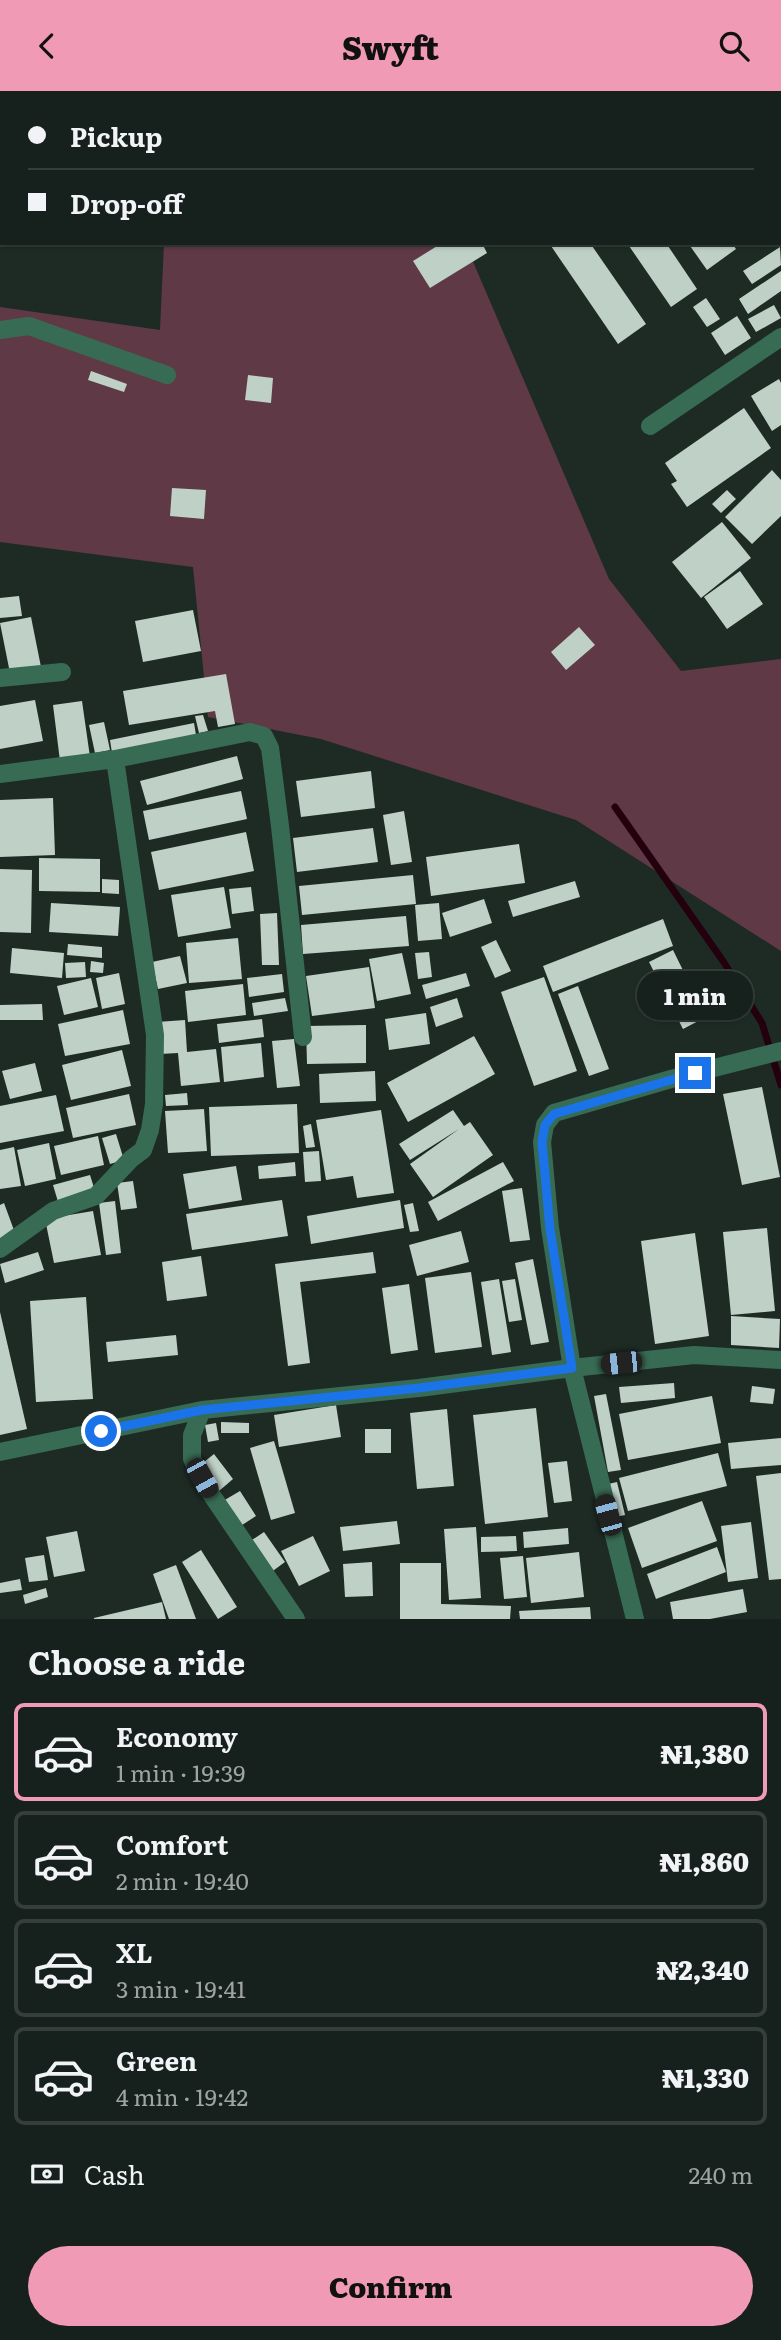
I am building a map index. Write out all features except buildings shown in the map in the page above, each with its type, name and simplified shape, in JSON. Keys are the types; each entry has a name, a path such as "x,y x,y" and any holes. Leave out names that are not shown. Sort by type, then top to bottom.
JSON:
{"street":[{"path":"0,330 29,326 167,375"},
{"path":"650,426 781,337"},
{"path":"0,678 62,672"},
{"path":"0,773 115,759 250,732 264,736 270,748 303,1037"},
{"path":"0,1249 53,1211 96,1196 143,1150 150,1130 154,1104 155,1035 115,759"},
{"path":"635,1619 572,1368 550,1229 542,1142 545,1125 554,1114 671,1079 773,1054"},
{"path":"0,1453 202,1410 419,1388 694,1355 781,1360"},
{"path":"202,1410 192,1435 192,1459 212,1496 296,1619"}],"shaded area":[{"path":"164,245 466,245 609,579 681,671 781,659 781,951 576,820 321,739 208,717 193,567 0,542 0,307 160,330"}],"waterway":[{"path":"615,807 723,961 762,1023 781,1085"}],"route":[{"path":"101,1431 202,1410 419,1388 572,1368 550,1229 542,1142 545,1125 554,1114 695,1073"}]}
